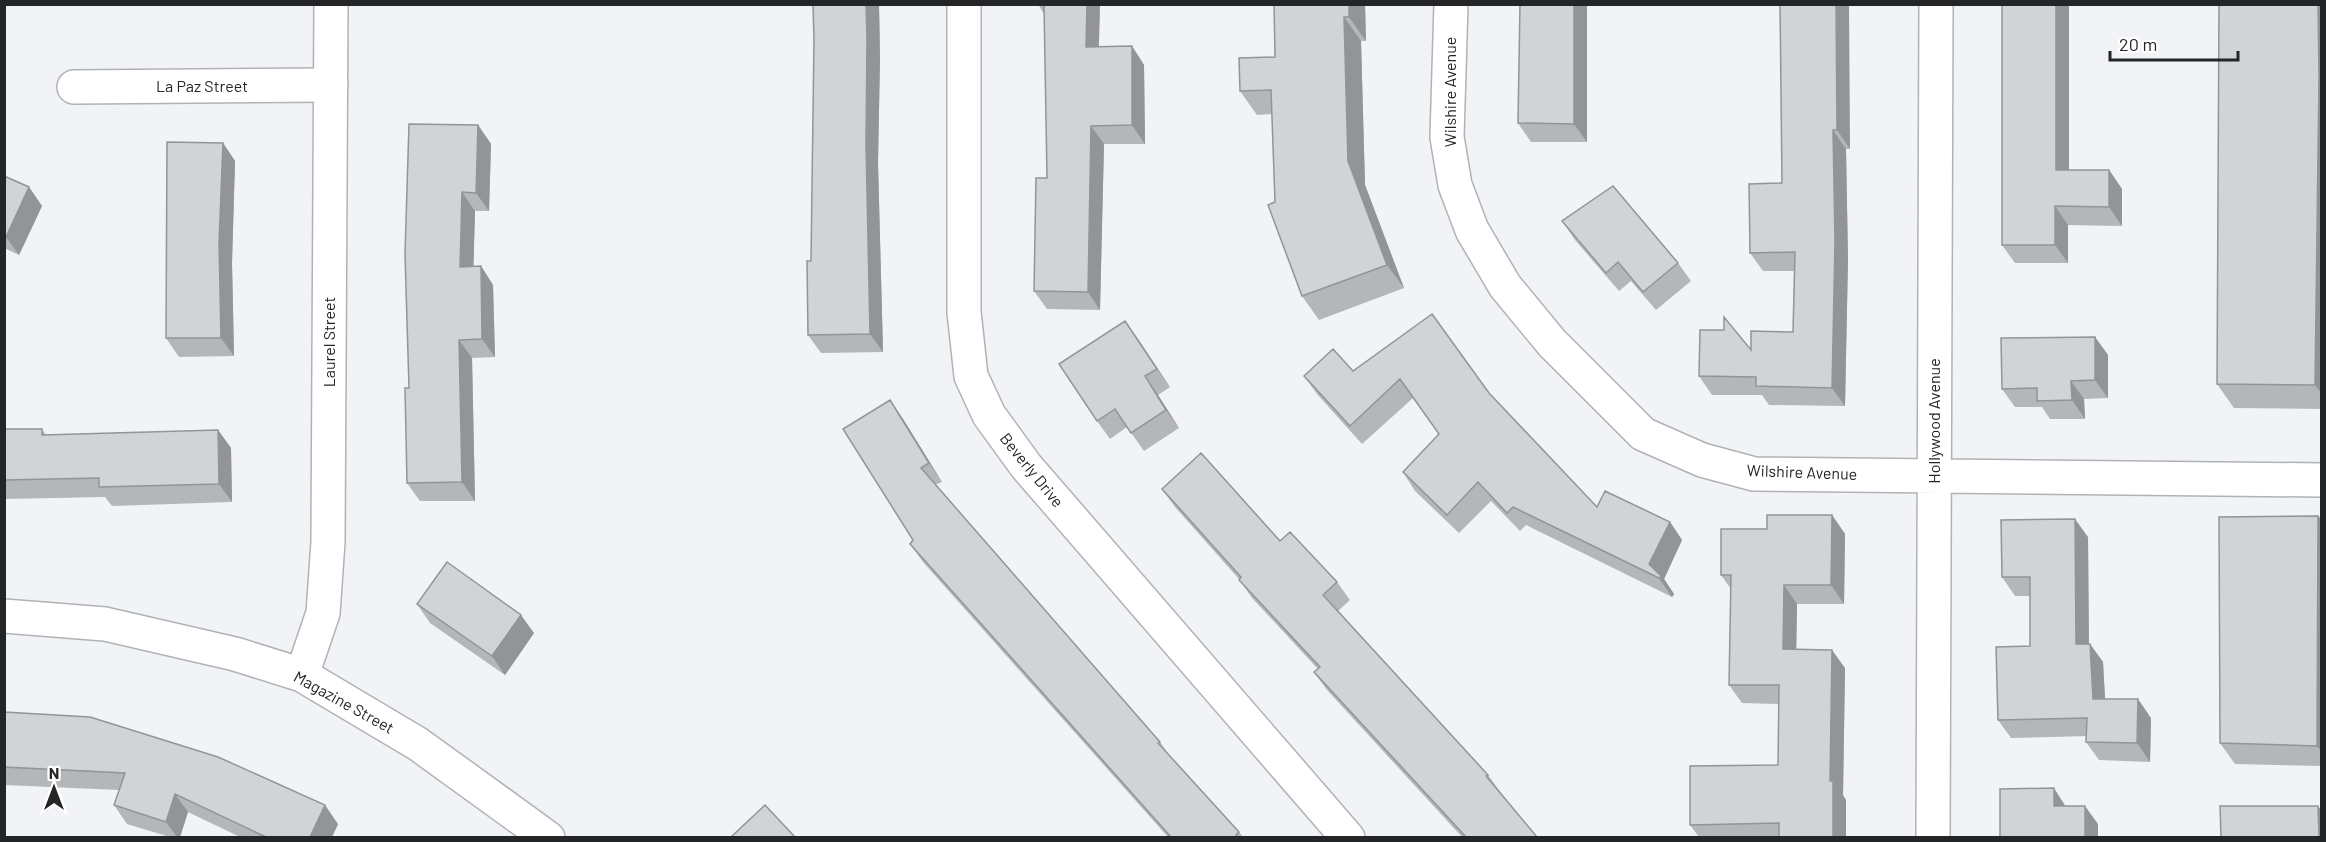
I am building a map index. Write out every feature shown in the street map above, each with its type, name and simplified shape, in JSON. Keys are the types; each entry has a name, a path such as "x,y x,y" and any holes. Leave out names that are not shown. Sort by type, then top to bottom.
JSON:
{"street":[{"name":"Laurel Street","path":"302,675 323,613 328,542 331,4"},
{"name":"Beverly Drive","path":"964,4 964,312 971,376 975,386 989,415 1026,466 1348,837"},
{"name":"Wilshire Avenue","path":"1451,4 1447,137 1455,185 1472,230 1505,286 1552,343 1643,434 1702,460 1754,474 1934,474 2322,480"},
{"name":"Hollywood Avenue","path":"1933,837 1935,4"},
{"name":"La Paz Street","path":"74,87 331,85"},
{"name":"Magazine Street","path":"4,616 105,624 235,654 302,675 418,744 548,837"}],"building":[{"path":"813,4 866,4 870,334 808,335 807,261 811,261"},
{"path":"1044,4 1087,4 1086,47 1132,46 1132,125 1091,126 1088,292 1034,291 1036,178 1047,178"},
{"path":"1274,4 1349,4 1349,17 1344,17 1348,161 1387,265 1302,296 1268,205 1275,202 1271,90 1240,91 1239,58 1275,57"},
{"path":"1520,4 1574,4 1574,124 1518,123"},
{"path":"1780,4 1836,4 1837,130 1833,130 1835,241 1832,388 1756,386 1756,377 1699,376 1700,330 1724,330 1724,317 1751,350 1751,331 1793,332 1795,252 1750,253 1749,184 1782,183"},
{"path":"2002,4 2056,4 2056,170 2109,170 2109,207 2055,206 2055,245 2002,245"},
{"path":"2219,4 2318,4 2315,385 2217,384"},
{"path":"409,124 478,125 476,193 462,192 460,267 481,266 482,339 459,340 462,482 407,483 405,388 409,388 405,254"},
{"path":"167,142 223,143 219,244 221,338 166,338"},
{"path":"4,176 29,187 6,237 4,236"},
{"path":"1613,186 1678,263 1643,292 1618,262 1606,273 1562,221"},
{"path":"1432,314 1489,393 1597,507 1605,491 1670,522 1649,564 1661,576 1659,578 1513,507 1507,513 1478,482 1447,515 1403,472 1439,434 1400,379 1350,426 1304,376 1333,349 1353,371"},
{"path":"1125,321 1157,369 1145,376 1166,410 1131,433 1115,409 1097,421 1059,364"},
{"path":"2095,337 2095,380 2071,381 2072,400 2037,401 2037,388 2002,389 2001,338"},
{"path":"890,400 929,463 921,468 1160,742 1158,743 1239,832 1236,835 1238,837 1171,837 910,544 913,540 843,429"},
{"path":"4,429 42,429 42,435 218,430 219,484 99,487 99,478 4,480"},
{"path":"1201,453 1280,541 1290,532 1337,582 1323,595 1488,775 1486,776 1537,837 1466,837 1314,672 1320,667 1239,580 1241,577 1162,489"},
{"path":"1767,515 1832,515 1831,585 1784,585 1783,649 1832,650 1830,781 1833,781 1833,837 1779,837 1779,823 1690,825 1690,766 1778,765 1779,685 1729,685 1731,575 1721,575 1721,529 1767,529"},
{"path":"2318,516 2317,746 2220,743 2219,517"},
{"path":"2075,519 2076,644 2090,644 2093,699 2138,699 2137,743 2086,742 2087,718 1998,720 1996,647 2030,646 2030,577 2002,577 2001,520"},
{"path":"447,562 521,615 492,656 417,604"},
{"path":"4,712 90,717 218,757 325,805 310,837 266,837 175,794 166,822 114,805 125,773 4,767"},
{"path":"2054,788 2054,806 2085,806 2085,837 2000,837 2000,789"},
{"path":"765,805 795,837 731,837"},
{"path":"2220,806 2318,806 2319,837 2221,837"}]}
